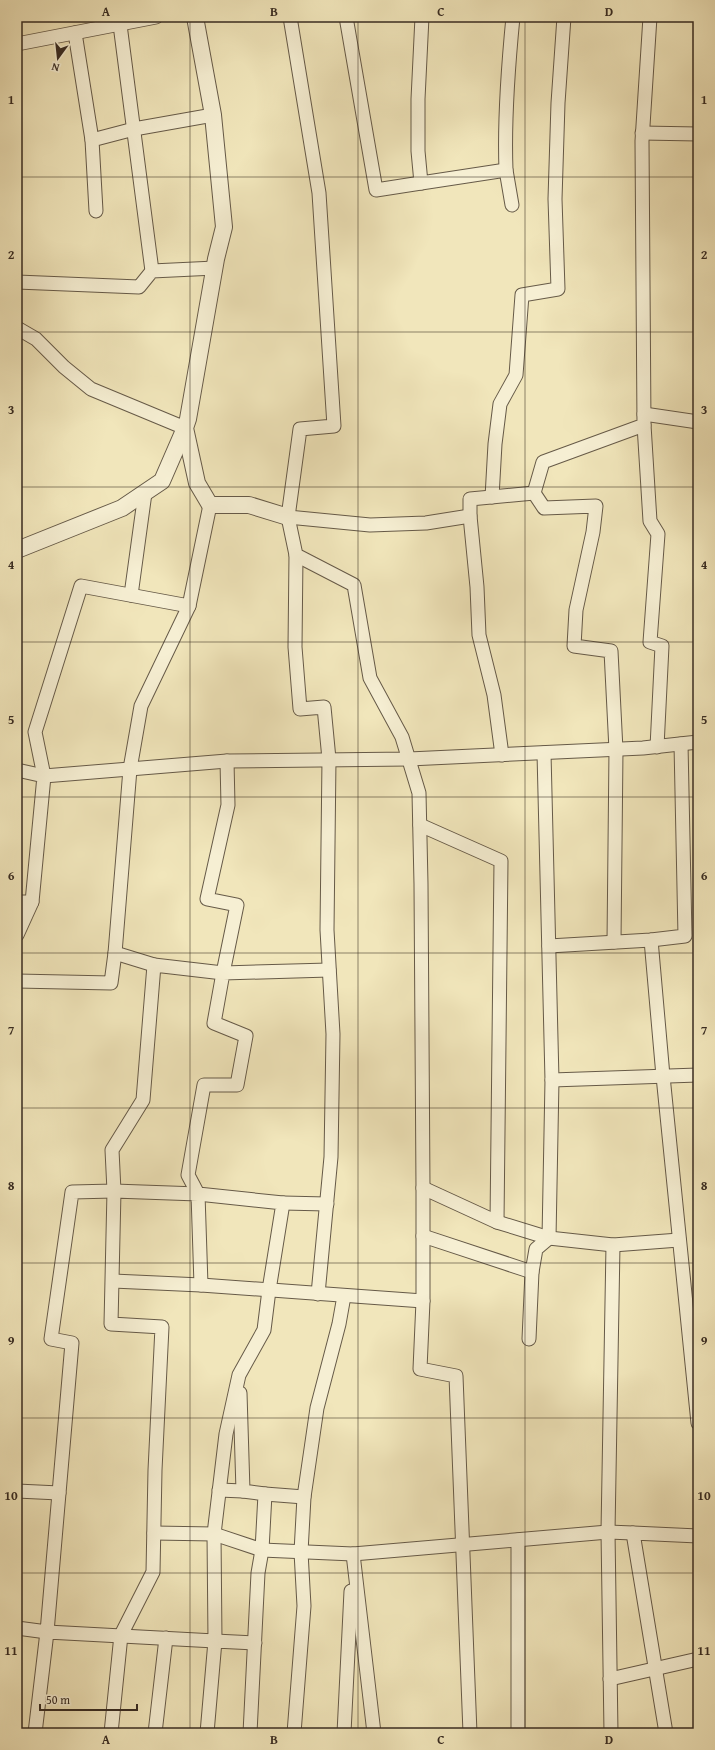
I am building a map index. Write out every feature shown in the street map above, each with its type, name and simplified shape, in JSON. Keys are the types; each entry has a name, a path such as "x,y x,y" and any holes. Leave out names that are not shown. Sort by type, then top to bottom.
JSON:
{"street":[{"path":"17,44 75,33 120,21 156,17"},
{"path":"17,550 122,508 162,481 185,428 224,227 213,115 195,17"},
{"path":"290,17 319,193 334,426 300,429 288,517 296,555 296,647 300,709 324,707 329,759 327,930 333,1034 331,1157 328,1204 318,1294"},
{"path":"346,17 376,190 506,170"},
{"path":"421,183 418,151 418,106 422,17"},
{"path":"512,205 506,170 505,126 508,62 513,17"},
{"path":"492,497 495,444 500,404 516,375 522,295 558,289 555,199 558,103 564,17"},
{"path":"650,17 642,133 642,332 644,419 650,521 658,534 650,642 662,646 657,747"},
{"path":"17,282 139,287 152,271 120,21"},
{"path":"75,33 92,140 96,211"},
{"path":"92,140 134,130 213,115"},
{"path":"642,133 698,134"},
{"path":"152,271 215,268"},
{"path":"17,328 36,339 64,367 91,389 185,428"},
{"path":"614,942 616,750 611,651 574,646 576,610 594,532 596,506 544,508 534,493 543,462 644,419 698,422"},
{"path":"17,981 111,983 115,952 130,769 141,706 189,606 210,505 197,483 185,428"},
{"path":"131,595 145,493"},
{"path":"502,755 494,695 479,635 470,499 534,493"},
{"path":"210,505 249,505 288,517 370,525 426,523 470,516"},
{"path":"296,555 354,585 370,678 402,737 410,759 419,793 422,884 423,1188 423,1301 420,1369 456,1376 470,1733"},
{"path":"17,935 32,902 44,776 35,732 81,586 189,606"},
{"path":"17,770 44,776 227,761 410,759 616,750 698,742"},
{"path":"549,946 651,940 685,936 681,744"},
{"path":"529,1340 532,1272 536,1249 549,1238 552,1080 544,753"},
{"path":"201,1285 198,1194 188,1175 204,1085 237,1086 246,1036 214,1023 237,906 207,899 228,805 227,761"},
{"path":"420,825 501,861 497,1222"},
{"path":"17,902 32,902"},
{"path":"651,940 680,1240 693,1323 698,1423"},
{"path":"115,952 154,965 223,973 330,970"},
{"path":"111,1733 121,1635 153,1572 162,1327 111,1324 114,1190 112,1150 143,1100 154,965"},
{"path":"552,1080 698,1075"},
{"path":"423,1188 497,1222 549,1238 613,1245 680,1240"},
{"path":"35,1733 47,1632 72,1343 51,1339 72,1192 114,1190 198,1194 284,1203 328,1204"},
{"path":"207,1733 215,1641 214,1534 226,1434 239,1375 264,1330 269,1290 284,1203"},
{"path":"423,1236 532,1272"},
{"path":"611,1733 608,1532 613,1245"},
{"path":"113,1281 201,1285 423,1301"},
{"path":"294,1733 304,1606 301,1552 304,1497 317,1408 339,1324 344,1296"},
{"path":"239,1375 243,1491"},
{"path":"219,1490 304,1497"},
{"path":"17,1491 59,1493"},
{"path":"250,1733 258,1573 262,1550 265,1494"},
{"path":"154,1533 214,1534 262,1550 353,1554 608,1532 698,1536"},
{"path":"632,1533 666,1733"},
{"path":"518,1540 518,1733"},
{"path":"344,1733 353,1554"},
{"path":"353,1554 374,1733"},
{"path":"17,1628 47,1632 255,1643"},
{"path":"154,1733 166,1638"},
{"path":"610,1679 698,1659"}]}
